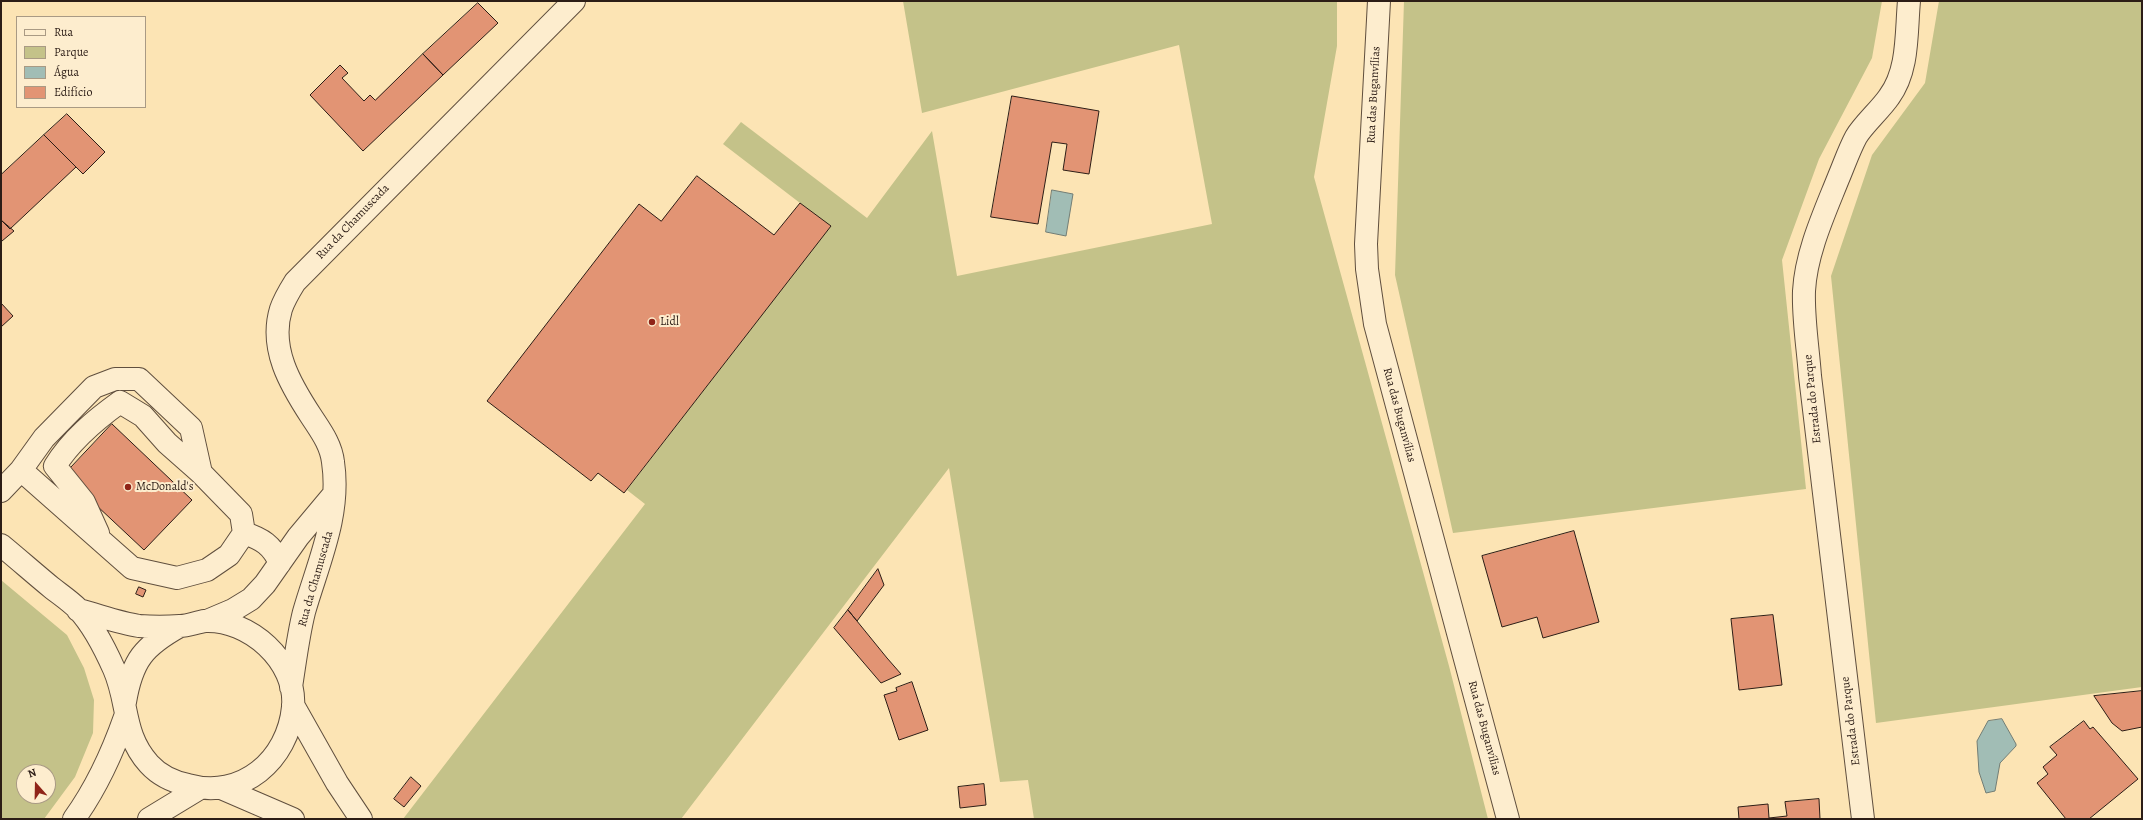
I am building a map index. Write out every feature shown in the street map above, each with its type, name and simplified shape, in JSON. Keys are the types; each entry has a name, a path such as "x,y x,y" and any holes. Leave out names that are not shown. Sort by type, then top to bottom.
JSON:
{"street":[{"name":"Rua da Chamuscada","path":"221,788 250,779 273,760 288,734 304,614 330,527 334,494 333,461 330,447 285,372 279,352 277,330 281,308 295,282 574,1"},
{"name":"Rua das Buganvílias","path":"1379,1 1366,244 1370,295 1379,339 1508,819"},
{"name":"Estrada do Parque","path":"1863,819 1810,376 1804,319 1804,291 1807,269 1813,248 1848,155 1857,136 1890,96 1900,79 1904,60 1909,1"},
{"path":"1,491 22,470 44,438 94,387 115,380 139,379 191,428 201,473"},
{"path":"22,470 132,568 177,578 207,570 229,555 244,533 242,514 201,473 167,443 143,416 120,402 94,422 64,452 55,466 84,502 101,540"},
{"name":"Rua da Chamuscada","path":"206,621 234,610 251,599 280,563 298,537 334,494"},
{"path":"244,533 258,537 268,544 274,550 280,563"},
{"path":"1,545 78,610 104,649 115,671 134,743 150,766 173,781 200,788 221,788 293,819"},
{"path":"78,610 139,626 180,626 206,621 235,625 260,638 280,660 292,696 337,783 361,819"},
{"path":"74,819 92,793 112,753 125,710 129,678 141,656 158,638 180,626"},
{"path":"149,819 200,788"}],"green space":[{"path":"903,1 1337,1 1337,46 1314,177 1449,666 1488,819 1034,819 1028,780 1000,782 949,468 681,819 403,819 645,504 627,490 830,226 723,144 741,122 867,218 932,131 957,276 1212,224 1179,45 922,113"},
{"path":"1404,1 1882,1 1872,58 1819,159 1782,260 1806,489 1453,533 1395,275"},
{"path":"1939,1 2142,1 2142,687 1876,723 1831,276 1872,155 1925,83"},
{"path":"1,580 67,635 84,668 94,700 93,733 75,777 56,803 56,764 16,764 16,804 55,804 44,819 1,819"}],"water":[{"path":"1052,190 1073,194 1066,236 1046,232"},
{"path":"2002,719 2016,746 2000,763 1995,791 1986,793 1979,772 1977,741 1988,721"}],"building":[{"path":"478,3 498,23 443,75 423,54"},
{"path":"423,54 443,75 363,151 310,95 340,65 348,73 342,78 364,101 370,95 375,100"},
{"path":"1012,96 1099,111 1089,174 1063,170 1067,144 1052,142 1038,224 991,217"},
{"path":"67,114 105,152 83,174 44,135"},
{"path":"44,135 76,167 10,229 1,220 1,175"},
{"name":"Lidl","path":"697,176 774,235 800,203 831,226 624,493 598,473 591,481 487,401 639,204 661,221"},
{"path":"1,220 14,231 2,241 1,240"},
{"path":"1,303 13,316 1,327"},
{"name":"McDonald's","path":"112,424 192,500 144,550 64,475"},
{"path":"1574,531 1599,622 1543,638 1537,617 1502,627 1482,556"},
{"path":"878,569 884,585 857,621 848,610"},
{"path":"139,587 146,590 143,597 136,594"},
{"path":"848,610 901,674 881,683 834,628"},
{"path":"1773,615 1782,685 1739,690 1731,619"},
{"path":"912,682 928,730 899,740 884,695 897,691 896,688"},
{"path":"2142,691 2142,727 2122,731 2112,723 2094,696"},
{"path":"2084,721 2090,729 2093,727 2138,779 2089,819 2066,819 2037,783 2048,774 2043,767 2057,755 2050,747"},
{"path":"411,777 421,786 404,807 394,799"},
{"path":"984,784 986,805 960,808 958,787"},
{"path":"1819,799 1820,819 1739,819 1738,807 1768,804 1769,818 1787,816 1785,802"}],"place":[{"name":"Lidl","path":"652,322"},
{"name":"McDonald's","path":"128,487"}]}
